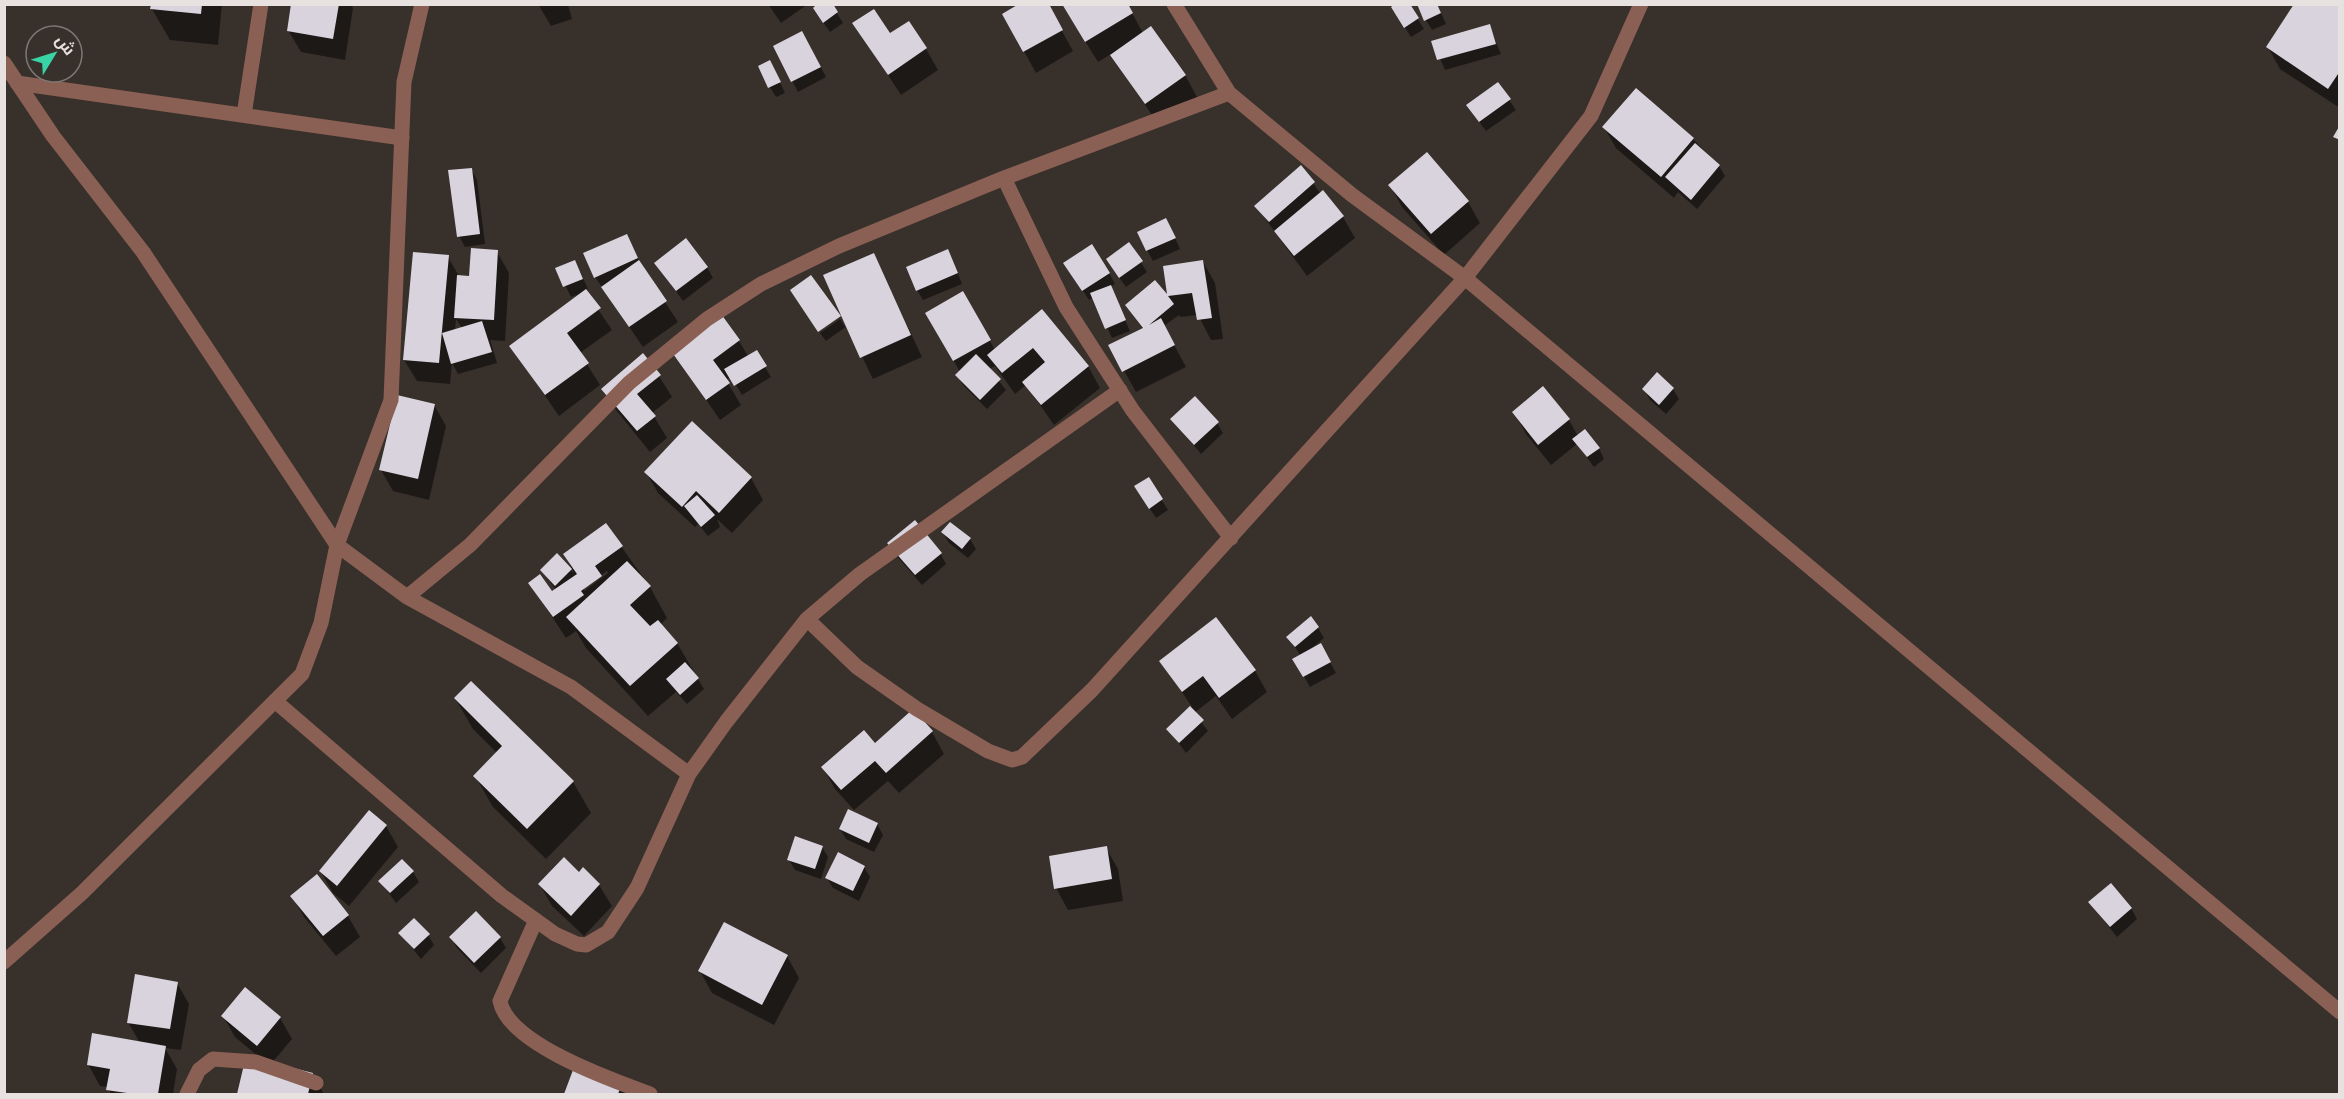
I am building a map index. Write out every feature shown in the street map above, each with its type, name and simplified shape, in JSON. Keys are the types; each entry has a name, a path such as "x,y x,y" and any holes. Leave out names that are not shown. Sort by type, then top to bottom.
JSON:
{"street":[{"path":"244,115 261,4"},
{"path":"4,962 82,893 302,674 321,623 337,545 391,400 404,82 422,4"},
{"path":"1174,4 1229,93 1352,195 1465,279 2340,1012"},
{"path":"807,619 857,667 917,709 988,751 1012,760 1022,757 1092,690 1465,279 1591,116 1641,4"},
{"path":"4,63 53,136 143,252 337,545 407,597 571,687 689,774"},
{"path":"17,82 402,138"},
{"path":"407,597 470,545 629,383 707,319 761,284 839,246 1004,178 1229,93"},
{"path":"1004,178 1066,307 1120,390 1231,538"},
{"path":"275,701 502,896 555,934 577,944 586,945 608,932 637,888 689,774 726,722 807,619 860,574 1120,390"},
{"path":"536,920 500,1001 504,1016 518,1031 587,1070 650,1095"},
{"path":"187,1095 199,1070 213,1059 256,1062 316,1083"}],"building":[{"path":"151,4 202,4 201,14 150,9"},
{"path":"291,4 339,4 333,39 287,31"},
{"path":"817,4 833,4 838,12 823,23 813,8"},
{"path":"1019,4 1049,4 1063,30 1023,52 1002,14"},
{"path":"1062,4 1128,4 1133,13 1085,42"},
{"path":"1395,4 1410,4 1419,18 1404,28 1391,7"},
{"path":"1417,4 1437,4 1441,13 1424,21"},
{"path":"2294,4 2340,4 2340,71 2328,89 2266,47"},
{"path":"874,9 890,33 909,21 927,48 888,75 852,23"},
{"path":"1490,24 1496,44 1437,60 1431,41"},
{"path":"1151,26 1186,75 1145,104 1110,55"},
{"path":"802,31 821,67 791,82 773,46"},
{"path":"770,60 781,82 768,88 758,66"},
{"path":"1498,82 1511,99 1479,122 1466,105"},
{"path":"1636,88 1694,138 1661,177 1602,127"},
{"path":"2340,125 2340,140 2333,137"},
{"path":"1695,143 1720,165 1691,200 1665,177"},
{"path":"1427,152 1469,201 1431,234 1388,185"},
{"path":"1301,165 1315,182 1269,222 1254,206"},
{"path":"472,168 480,234 457,237 448,170"},
{"path":"1323,190 1344,216 1294,256 1274,231"},
{"path":"1166,218 1176,238 1146,251 1137,232"},
{"path":"627,234 638,258 594,278 583,253"},
{"path":"686,238 708,267 676,291 654,263"},
{"path":"1129,242 1143,261 1119,278 1106,259"},
{"path":"1092,244 1110,273 1082,291 1063,263"},
{"path":"471,248 498,250 494,320 454,318 457,275 469,276"},
{"path":"948,249 958,273 916,291 906,267"},
{"path":"413,252 449,255 439,363 403,360"},
{"path":"874,253 911,335 860,358 823,275"},
{"path":"575,260 583,279 563,287 555,268"},
{"path":"639,260 667,301 629,327 601,287"},
{"path":"1203,260 1212,318 1197,320 1192,293 1168,296 1174,304 1149,325 1161,318 1175,345 1122,372 1108,345 1143,328 1125,305 1155,280 1167,294 1163,266"},
{"path":"811,275 841,316 818,332 790,290"},
{"path":"1111,285 1126,320 1105,329 1090,293"},
{"path":"586,289 601,308 567,333 589,363 545,395 509,346"},
{"path":"963,291 991,340 953,361 925,313"},
{"path":"716,307 740,340 713,360 730,383 706,400 666,344"},
{"path":"1042,309 1089,366 1041,405 1022,382 1045,362 1033,348 1002,373 987,355"},
{"path":"482,321 492,352 451,364 442,333"},
{"path":"757,350 767,366 734,386 724,369"},
{"path":"643,353 661,375 637,394 656,416 637,431 601,389"},
{"path":"976,354 1001,379 980,400 955,375"},
{"path":"1657,372 1674,388 1659,405 1642,389"},
{"path":"1543,386 1570,419 1538,445 1512,412"},
{"path":"397,395 435,404 418,479 379,470"},
{"path":"1195,396 1219,422 1194,445 1170,419"},
{"path":"692,421 752,477 719,513 696,491 682,507 644,472"},
{"path":"1585,429 1600,448 1587,457 1572,439"},
{"path":"1149,477 1163,499 1149,509 1134,486"},
{"path":"697,495 715,515 701,527 684,506"},
{"path":"915,520 942,553 915,575 887,543"},
{"path":"950,522 971,538 962,549 941,532"},
{"path":"606,523 623,546 595,566 602,576 581,591 584,595 553,617 528,583 540,574 552,591 577,574 563,554"},
{"path":"557,553 572,569 555,586 540,570"},
{"path":"627,561 651,586 630,605 650,626 658,620 678,643 630,686 566,617"},
{"path":"1311,616 1319,627 1295,647 1286,637"},
{"path":"1216,617 1256,670 1219,698 1203,676 1182,692 1159,661"},
{"path":"1321,643 1331,662 1303,677 1292,659"},
{"path":"685,662 699,678 680,695 666,679"},
{"path":"471,681 574,781 527,829 473,776 502,746 454,698"},
{"path":"1190,706 1204,720 1179,743 1166,729"},
{"path":"913,709 933,731 886,773 875,761 841,790 821,767 864,730 875,743"},
{"path":"848,809 878,823 869,843 839,829"},
{"path":"369,810 387,825 337,886 319,871"},
{"path":"795,836 823,846 815,869 787,860"},
{"path":"1107,846 1112,879 1054,889 1049,856"},
{"path":"838,852 865,866 853,891 825,878"},
{"path":"564,857 579,872 583,867 600,884 571,916 538,884"},
{"path":"402,859 414,871 390,893 378,881"},
{"path":"317,874 349,915 323,936 290,896"},
{"path":"2111,883 2132,908 2110,927 2088,902"},
{"path":"476,911 501,937 474,963 449,937"},
{"path":"414,918 430,934 414,949 398,933"},
{"path":"724,922 788,955 762,1005 698,971"},
{"path":"135,974 178,982 170,1029 127,1023"},
{"path":"245,987 281,1017 257,1046 221,1016"},
{"path":"92,1033 166,1046 158,1094 134,1094 106,1090 110,1069 87,1065"},
{"path":"246,1056 313,1073 308,1094 237,1094"},
{"path":"576,1062 624,1079 618,1094 564,1094"}]}
